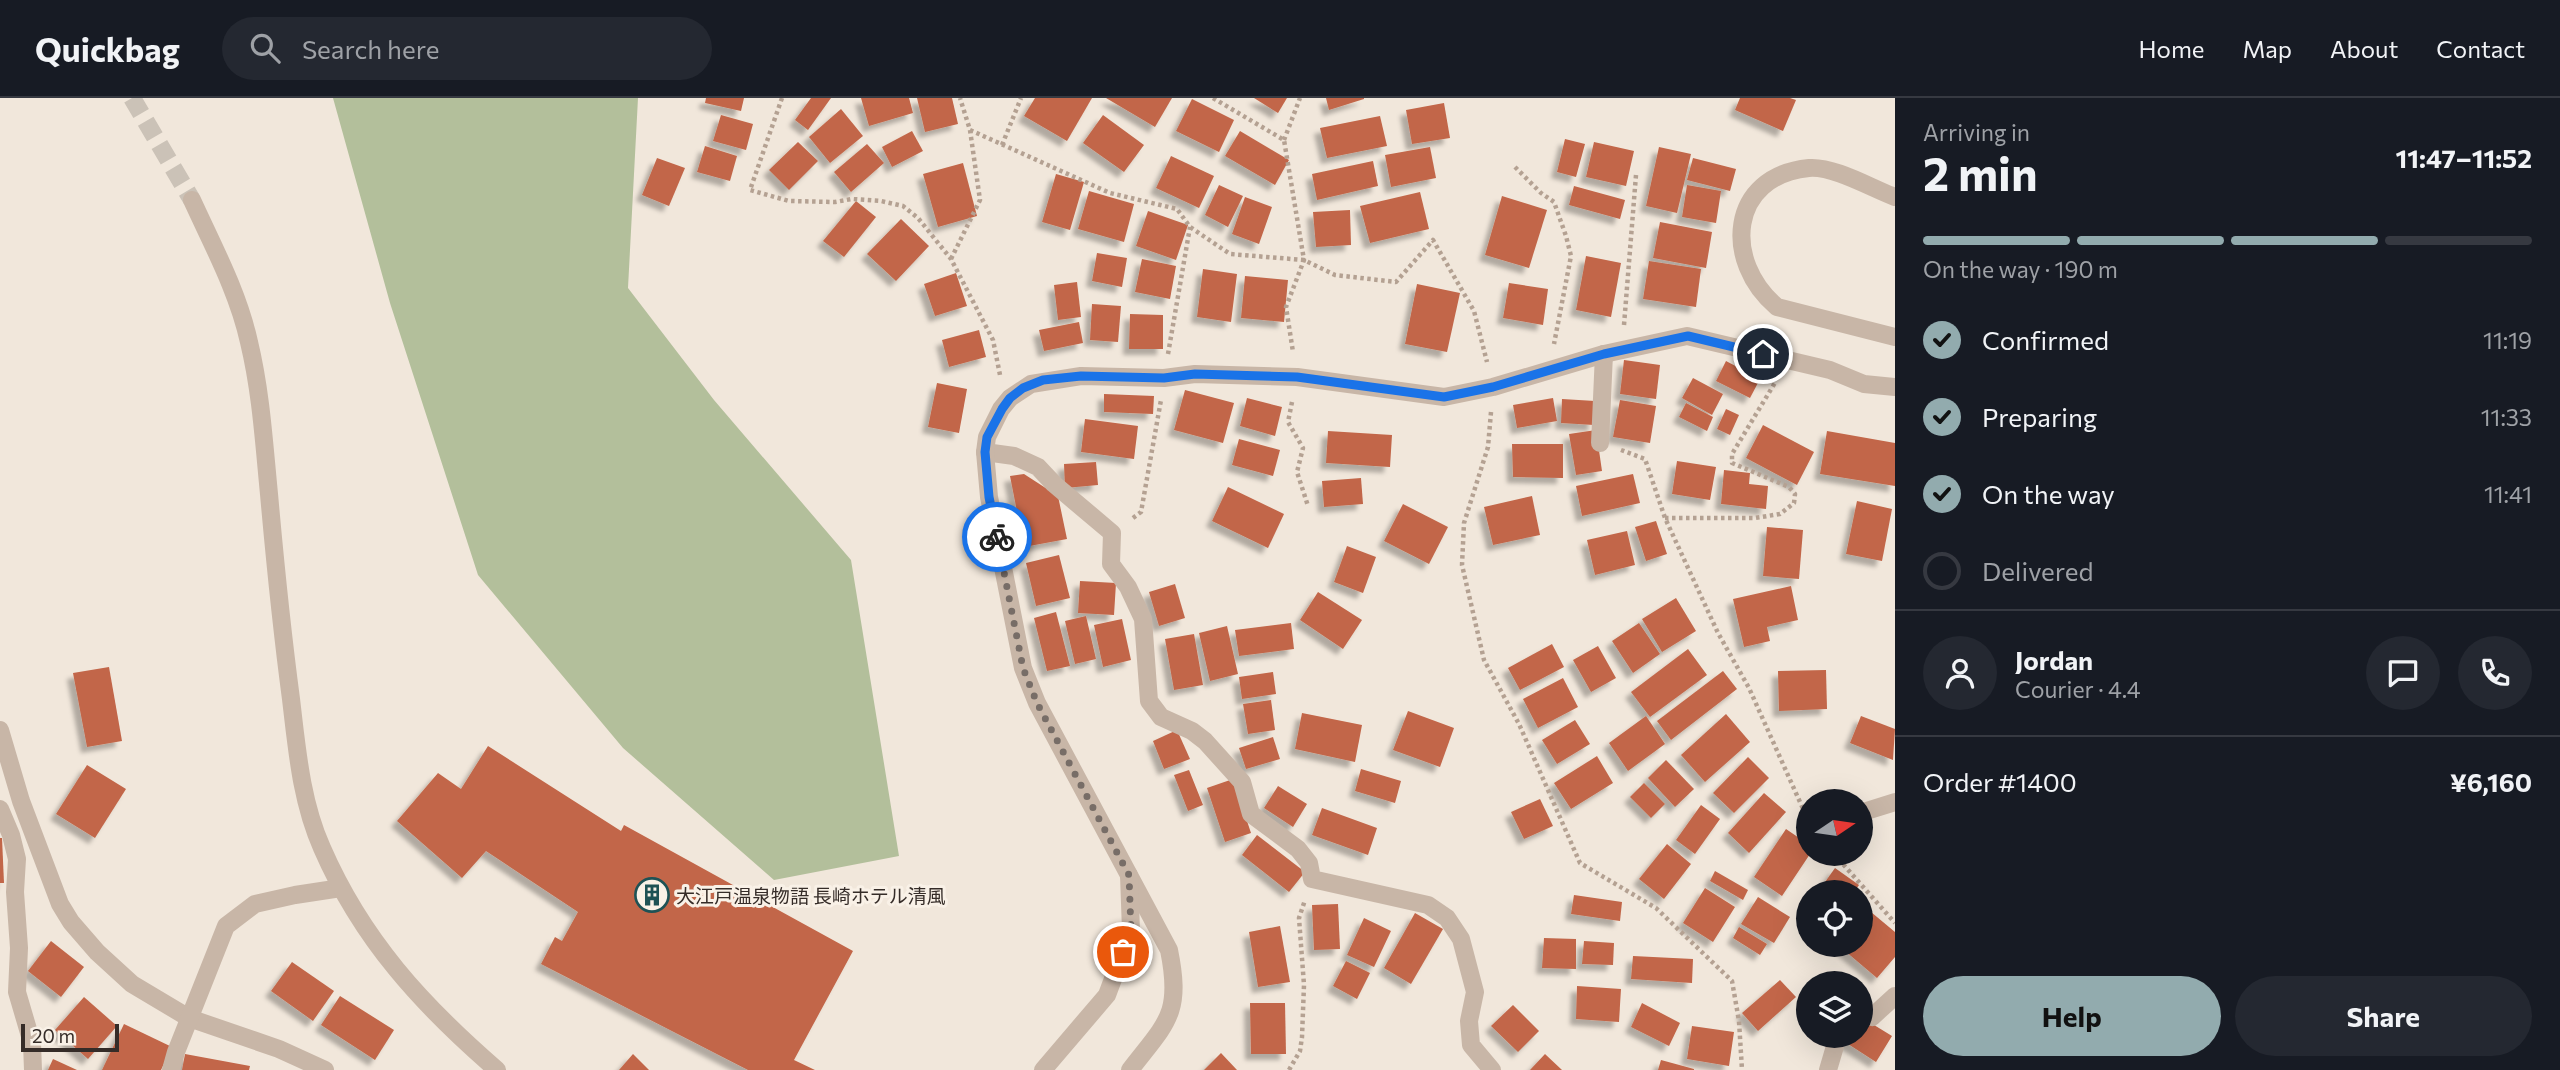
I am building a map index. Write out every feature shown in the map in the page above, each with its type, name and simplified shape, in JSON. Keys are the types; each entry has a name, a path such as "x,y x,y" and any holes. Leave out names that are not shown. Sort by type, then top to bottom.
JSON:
{"street":[{"path":"1895,197 1825,169 1798,170 1777,176 1753,194 1741,225 1740,240 1758,286 1766,298 1777,307 1895,337"},
{"path":"192,200 233,289 249,341 260,407 282,634 302,785 321,846 341,888 372,940 400,976 471,1048 497,1070"},
{"path":"1130,1070 1169,1019 1175,978 1169,950 1037,703 1023,668 989,497 985,452 987,437 1010,398 1023,388 1043,380 1081,376 1164,378 1195,374 1297,377 1444,397 1493,387 1613,353 1688,336 1830,370 1864,384 1895,387"},
{"path":"1600,443 1613,353"},
{"path":"985,452 1014,456 1038,467 1112,533 1111,564 1128,587 1143,619 1149,701 1161,718 1192,731 1205,741 1242,782 1251,814 1298,849 1309,863 1312,879 1428,905 1447,918 1461,939 1475,992 1469,1021 1471,1045 1492,1070"},
{"path":"0,730 34,836 60,904 71,922 97,952 132,984 189,1018 279,1049 324,1070"},
{"path":"1873,809 1895,802"},
{"path":"0,809 17,859 15,892 19,948 18,992 32,1043 33,1070"},
{"path":"1043,1070 1107,995 1131,931 1129,875"},
{"path":"171,1070 226,926 255,904 341,888"},
{"path":"1873,1016 1895,996"},
{"path":"1828,1070 1834,1048"}],"path":[{"path":"782,98 750,190 789,201 835,202 852,199 903,206 918,218 951,259 993,340 1001,379 1010,398"},
{"path":"951,259 980,201 970,130 960,98"},
{"path":"1002,145 1021,98"},
{"path":"1213,98 1284,140"},
{"path":"1300,98 1284,140 1304,260 1286,307 1297,377 1288,422 1303,448 1297,472 1308,506"},
{"path":"970,130 1110,192 1177,209 1190,227 1230,254 1304,260 1335,275 1396,282 1433,240 1474,311 1493,387 1488,447 1464,523 1462,565 1484,660 1519,724 1580,863 1656,908 1732,981 1740,1021 1742,1070"},
{"path":"1514,167 1554,202 1571,256 1550,370"},
{"path":"1613,353 1636,176"},
{"path":"1665,518 1755,518 1780,514 1794,503 1795,494 1789,487 1732,463 1732,454 1788,360"},
{"path":"1600,443 1645,458 1665,518 1718,633 1745,679 1796,793"},
{"path":"1845,866 1895,923"},
{"path":"1289,1070 1300,1051 1302,1037 1304,985 1299,918 1312,879"}],"green space":[{"path":"333,98 638,98 628,288 714,400 851,560 899,856 774,880 623,748 478,575 390,303"}],"building":[{"path":"706,98 744,98 741,111 705,103"},
{"path":"811,98 831,98 808,130 795,120"},
{"path":"861,98 909,98 913,113 869,126"},
{"path":"917,98 952,98 958,124 925,132"},
{"path":"1035,98 1092,98 1067,141 1024,116"},
{"path":"1106,98 1172,98 1155,127"},
{"path":"1254,98 1287,98 1278,113"},
{"path":"1326,98 1364,98 1364,99 1329,110"},
{"path":"1740,98 1796,100 1783,131 1735,110"},
{"path":"1192,99 1234,120 1219,152 1176,131"},
{"path":"1444,103 1450,138 1412,144 1406,110"},
{"path":"841,109 863,136 830,163 809,137"},
{"path":"721,115 753,124 746,150 713,141"},
{"path":"1103,115 1144,145 1124,172 1083,143"},
{"path":"1380,116 1387,146 1327,158 1320,128"},
{"path":"912,131 923,151 892,167 882,147"},
{"path":"1240,131 1289,160 1275,185 1225,156"},
{"path":"1565,139 1585,144 1576,177 1557,172"},
{"path":"798,142 818,161 789,190 769,170"},
{"path":"1594,142 1634,151 1626,186 1586,177"},
{"path":"867,144 884,163 851,192 834,172"},
{"path":"705,146 737,156 730,181 697,172"},
{"path":"1430,147 1436,178 1391,187 1385,155"},
{"path":"1659,147 1691,154 1677,213 1646,206"},
{"path":"1171,156 1214,176 1199,208 1156,188"},
{"path":"657,158 685,168 669,206 642,195"},
{"path":"1693,158 1736,169 1730,191 1687,180"},
{"path":"1373,161 1378,186 1317,200 1312,174"},
{"path":"963,163 977,216 938,227 923,174"},
{"path":"1056,174 1084,182 1070,230 1042,222"},
{"path":"1219,185 1243,196 1228,227 1205,215"},
{"path":"1687,185 1721,191 1716,223 1682,217"},
{"path":"1574,186 1625,200 1620,219 1569,205"},
{"path":"1089,191 1134,204 1124,242 1078,229"},
{"path":"1420,192 1429,229 1370,243 1360,206"},
{"path":"1502,196 1547,210 1529,268 1485,255"},
{"path":"1245,197 1272,207 1259,244 1232,234"},
{"path":"856,201 876,217 844,257 823,241"},
{"path":"1350,210 1351,245 1316,247 1313,212"},
{"path":"1148,211 1188,225 1176,260 1136,246"},
{"path":"901,219 929,246 896,281 867,254"},
{"path":"1660,222 1712,232 1706,268 1653,258"},
{"path":"1097,253 1127,258 1122,287 1092,281"},
{"path":"1586,256 1621,263 1611,317 1576,310"},
{"path":"1142,259 1176,266 1170,299 1135,292"},
{"path":"1649,261 1701,269 1696,307 1643,299"},
{"path":"1203,269 1237,274 1231,322 1197,317"},
{"path":"956,273 967,306 935,316 924,284"},
{"path":"1245,276 1288,280 1284,322 1241,318"},
{"path":"1077,282 1081,317 1058,320 1054,285"},
{"path":"1509,283 1548,289 1543,325 1503,318"},
{"path":"1417,284 1460,293 1447,352 1405,344"},
{"path":"1092,304 1121,306 1118,342 1090,340"},
{"path":"1130,314 1163,315 1163,349 1129,349"},
{"path":"1079,322 1083,343 1044,351 1039,330"},
{"path":"979,330 986,357 949,367 942,340"},
{"path":"1624,360 1660,365 1656,399 1620,394"},
{"path":"1726,361 1760,379 1750,398 1716,381"},
{"path":"1693,378 1723,394 1712,415 1682,398"},
{"path":"937,383 967,389 959,433 928,427"},
{"path":"1185,390 1234,403 1223,443 1174,430"},
{"path":"1104,394 1154,396 1153,414 1104,412"},
{"path":"1247,398 1282,407 1275,436 1240,426"},
{"path":"1553,398 1557,421 1517,428 1513,405"},
{"path":"1562,399 1595,401 1594,425 1561,423"},
{"path":"1620,400 1656,406 1650,443 1613,437"},
{"path":"1686,403 1713,417 1707,431 1679,417"},
{"path":"1726,409 1739,415 1730,435 1717,429"},
{"path":"1085,419 1138,426 1134,459 1081,452"},
{"path":"1763,425 1814,452 1797,485 1746,458"},
{"path":"1596,430 1602,471 1576,475 1569,434"},
{"path":"1328,431 1392,435 1390,467 1326,463"},
{"path":"1827,431 1895,443 1895,486 1820,474"},
{"path":"1239,439 1280,450 1273,476 1232,465"},
{"path":"1512,444 1563,444 1563,478 1513,477"},
{"path":"1677,461 1716,467 1710,500 1672,494"},
{"path":"1096,462 1098,485 1065,488 1064,464"},
{"path":"1724,470 1750,473 1749,484 1768,486 1766,509 1721,504"},
{"path":"1024,474 1058,496 1067,539 1024,547 1010,476"},
{"path":"1633,474 1640,503 1582,516 1576,486"},
{"path":"1361,478 1363,504 1324,507 1322,481"},
{"path":"1228,487 1284,514 1268,548 1212,521"},
{"path":"1532,496 1540,535 1493,545 1484,507"},
{"path":"1857,501 1892,509 1882,561 1846,554"},
{"path":"1403,504 1448,527 1429,564 1384,541"},
{"path":"1656,521 1667,554 1646,561 1635,527"},
{"path":"1767,527 1803,530 1799,579 1763,576"},
{"path":"1627,531 1635,565 1595,575 1587,540"},
{"path":"1347,546 1376,557 1363,593 1334,582"},
{"path":"1059,555 1070,598 1036,606 1026,563"},
{"path":"1080,581 1116,583 1114,615 1078,613"},
{"path":"1175,584 1185,618 1159,626 1149,592"},
{"path":"1791,586 1798,620 1767,627 1770,641 1744,647 1733,599"},
{"path":"1318,592 1362,620 1343,649 1300,620"},
{"path":"1676,598 1696,631 1662,652 1642,619"},
{"path":"1056,612 1070,666 1047,671 1034,618"},
{"path":"1086,616 1096,659 1075,664 1065,621"},
{"path":"1122,619 1131,660 1103,667 1094,625"},
{"path":"1291,623 1294,649 1239,656 1235,630"},
{"path":"1639,623 1660,654 1633,673 1612,641"},
{"path":"1227,626 1238,674 1210,681 1199,633"},
{"path":"1194,634 1203,685 1174,690 1165,639"},
{"path":"1552,644 1564,667 1520,690 1508,668"},
{"path":"1598,646 1616,678 1591,692 1573,660"},
{"path":"1688,649 1707,675 1650,717 1631,692"},
{"path":"109,667 122,741 87,747 73,673"},
{"path":"1826,670 1827,709 1779,711 1778,671"},
{"path":"1723,671 1737,689 1671,740 1657,721"},
{"path":"1273,672 1276,694 1242,699 1239,677"},
{"path":"1563,678 1578,707 1538,728 1523,699"},
{"path":"1271,700 1275,730 1248,734 1243,704"},
{"path":"1408,711 1454,728 1440,767 1393,750"},
{"path":"1302,713 1362,725 1355,762 1295,749"},
{"path":"1726,714 1750,742 1705,782 1681,755"},
{"path":"1646,716 1665,744 1628,771 1609,743"},
{"path":"1861,716 1895,729 1893,760 1850,743"},
{"path":"1575,720 1590,744 1557,764 1542,740"},
{"path":"1177,730 1190,759 1164,769 1153,741"},
{"path":"1273,737 1280,759 1246,769 1239,748"},
{"name":"大江戸温泉物語 長崎ホテル清風","path":"488,746 621,831 624,825 853,951 794,1060 815,1070 748,1070 541,964 555,937 562,941 578,912 486,851 462,878 397,821 438,773 461,789"},
{"path":"1597,756 1613,783 1571,809 1554,783"},
{"path":"1748,757 1769,778 1734,813 1713,793"},
{"path":"1666,760 1694,789 1675,807 1648,778"},
{"path":"87,765 126,789 95,838 56,814"},
{"path":"1361,769 1401,781 1395,803 1355,791"},
{"path":"1189,770 1203,805 1188,811 1174,775"},
{"path":"1233,779 1251,833 1225,842 1207,788"},
{"path":"1644,783 1665,804 1651,818 1630,797"},
{"path":"1278,786 1307,804 1293,827 1264,808"},
{"path":"1764,793 1786,812 1749,853 1728,833"},
{"path":"1540,799 1553,826 1524,839 1511,812"},
{"path":"1701,805 1720,819 1695,854 1676,840"},
{"path":"1322,808 1377,828 1368,855 1312,835"},
{"path":"1786,829 1796,836 1796,866 1802,866 1782,896 1754,877"},
{"path":"1257,835 1305,872 1289,892 1242,855"},
{"path":"2,838 4,883 0,883"},
{"path":"1667,844 1691,864 1664,899 1639,879"},
{"path":"1835,868 1852,880 1826,880"},
{"path":"1715,871 1748,890 1743,900 1710,881"},
{"path":"1705,888 1735,907 1713,942 1683,923"},
{"path":"1574,895 1622,902 1620,921 1571,914"},
{"path":"1758,897 1790,917 1774,943 1741,924"},
{"path":"1338,904 1340,949 1314,950 1312,905"},
{"path":"1415,913 1443,929 1411,984 1384,968"},
{"path":"1873,914 1895,932 1895,957 1877,978 1873,971 1869,971 1852,957 1873,957"},
{"path":"1364,918 1391,931 1374,967 1347,955"},
{"path":"1280,926 1290,982 1258,987 1249,932"},
{"path":"1739,927 1767,944 1760,955 1733,938"},
{"path":"1544,938 1576,939 1576,969 1542,968"},
{"path":"51,941 84,967 61,997 28,971"},
{"path":"1584,941 1614,943 1613,965 1582,964"},
{"path":"1633,956 1693,959 1692,983 1631,979"},
{"path":"1346,961 1370,973 1357,999 1333,986"},
{"path":"292,962 334,991 313,1021 271,991"},
{"path":"1780,980 1796,997 1758,1031 1742,1013"},
{"path":"1577,986 1621,989 1619,1022 1576,1019"},
{"path":"340,996 394,1030 375,1060 321,1025"},
{"path":"84,997 117,1026 88,1059 55,1030"},
{"path":"1250,1003 1285,1003 1286,1054 1251,1054"},
{"path":"1642,1003 1680,1023 1669,1046 1631,1027"},
{"path":"1513,1005 1539,1031 1518,1052 1491,1026"},
{"path":"124,1024 172,1047 161,1070 102,1070"},
{"path":"1873,1024 1892,1036 1876,1062 1854,1048 1873,1048"},
{"path":"1692,1026 1734,1032 1729,1066 1687,1059"},
{"path":"1221,1053 1237,1070 1204,1070"},
{"path":"185,1054 250,1066 249,1070 182,1070"},
{"path":"633,1054 649,1070 619,1070"},
{"path":"1545,1054 1562,1070 1530,1070"},
{"path":"53,1059 77,1070 48,1070"},
{"path":"1661,1060 1694,1069 1694,1070 1658,1070"}],"tunnel":[{"path":"132,98 192,200"}],"way so far":[{"path":"997,537 1023,668 1037,703 1129,875 1131,931 1123,952"}],"place":[{"name":"大江戸温泉物語 長崎ホテル清風","path":"652,895"}],"route":[{"path":"997,537 989,497 985,452 987,437 1010,398 1023,388 1043,380 1081,376 1164,378 1195,374 1297,377 1444,397 1493,387 1604,354 1688,336 1763,354"}]}
